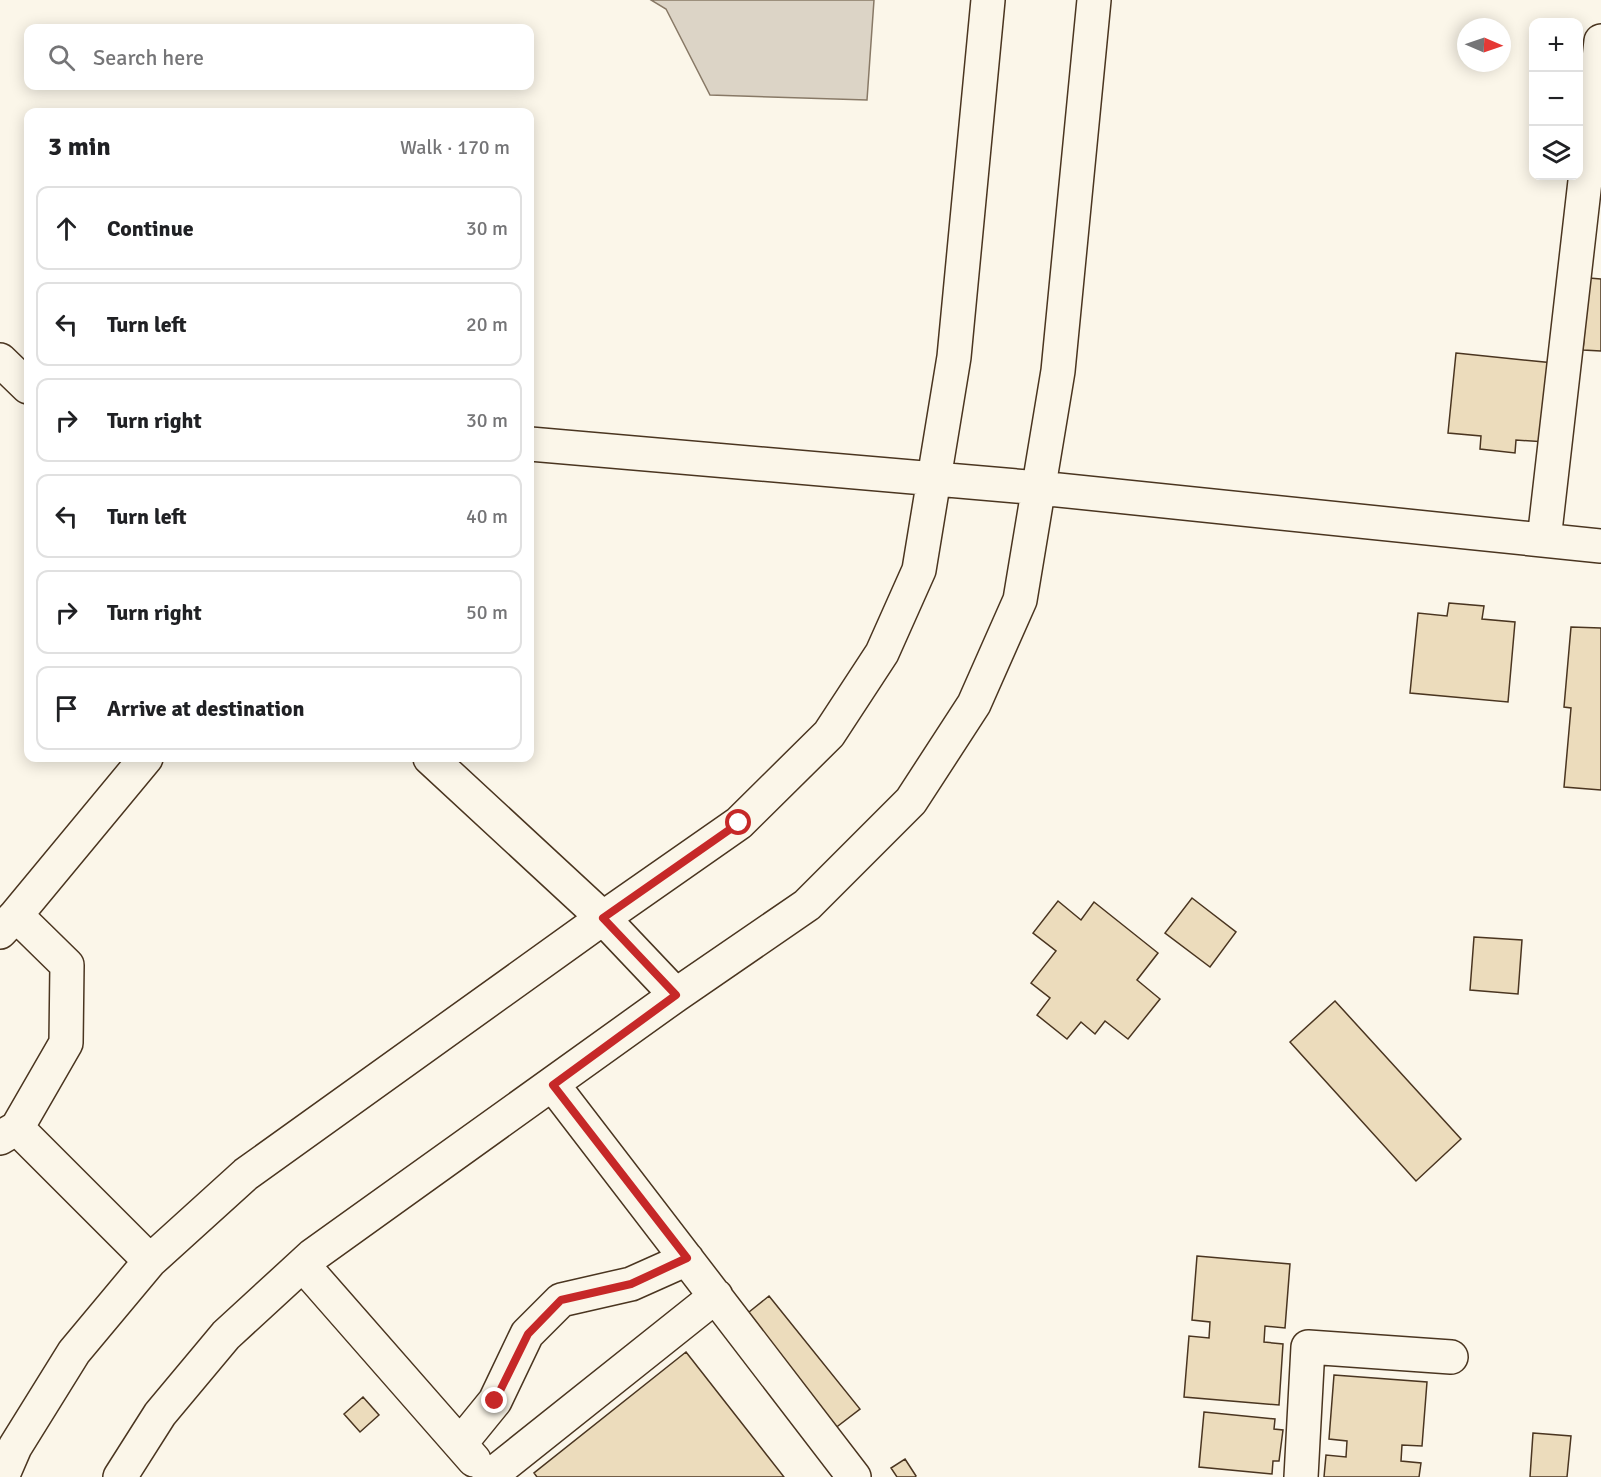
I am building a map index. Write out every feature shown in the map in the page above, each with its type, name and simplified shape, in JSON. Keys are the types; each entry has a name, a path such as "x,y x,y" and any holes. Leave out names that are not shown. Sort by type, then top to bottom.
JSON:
{"street":[{"path":"2,1477 15,1447 74,1352 150,1261 246,1174 739,823 829,734 882,653 919,570 954,357 988,0"},
{"path":"120,1477 160,1414 226,1335 303,1264 676,995 807,905 911,801 974,704 1020,600 1058,371 1094,0"},
{"path":"1544,540 1601,41"},
{"path":"0,360 24,383"},
{"path":"534,444 1039,488 1601,546"},
{"path":"143,762 8,924 67,965 66,1043 9,1133 150,1261"},
{"path":"434,762 603,918 676,995"},
{"path":"553,1085 854,1477"},
{"path":"460,1444 495,1401 528,1334 561,1300 631,1284 687,1258"},
{"path":"303,1264 489,1477 716,1296"},
{"path":"1301,1477 1308,1347 1451,1357"}],"shaded area":[{"path":"651,0 874,0 867,100 710,95 666,9"}],"building":[{"path":"1589,278 1601,279 1601,351 1583,350"},
{"path":"1456,353 1554,363 1546,442 1516,440 1515,453 1480,449 1481,436 1448,433"},
{"path":"1449,603 1484,606 1482,619 1515,622 1508,702 1410,693 1418,613 1447,616"},
{"path":"1571,627 1601,628 1601,790 1564,787 1571,708 1564,707"},
{"path":"1192,898 1236,932 1210,967 1165,933"},
{"path":"1058,901 1081,920 1094,902 1158,953 1137,980 1160,999 1128,1039 1105,1021 1095,1034 1081,1022 1067,1039 1037,1015 1050,998 1031,983 1056,951 1033,933"},
{"path":"1474,937 1522,940 1518,994 1470,990"},
{"path":"1335,1001 1461,1139 1416,1181 1290,1042"},
{"path":"1197,1256 1290,1264 1285,1328 1265,1326 1264,1342 1283,1344 1279,1405 1184,1397 1189,1336 1209,1338 1210,1322 1192,1320"},
{"path":"769,1296 860,1409 834,1429 744,1316"},
{"path":"686,1352 784,1477 537,1477 534,1473"},
{"path":"1334,1375 1427,1382 1422,1446 1402,1445 1401,1461 1421,1463 1419,1477 1324,1477 1326,1455 1346,1457 1347,1441 1329,1439"},
{"path":"363,1397 379,1415 360,1432 344,1414"},
{"path":"1204,1412 1275,1419 1274,1429 1283,1430 1279,1461 1273,1461 1272,1474 1199,1467"},
{"path":"1533,1433 1571,1436 1567,1477 1530,1477"},
{"path":"905,1459 915,1477 897,1477 891,1468"}],"route":[{"path":"495,1401 528,1334 561,1300 631,1284 687,1258 553,1085 676,995 603,918 739,823"}]}
